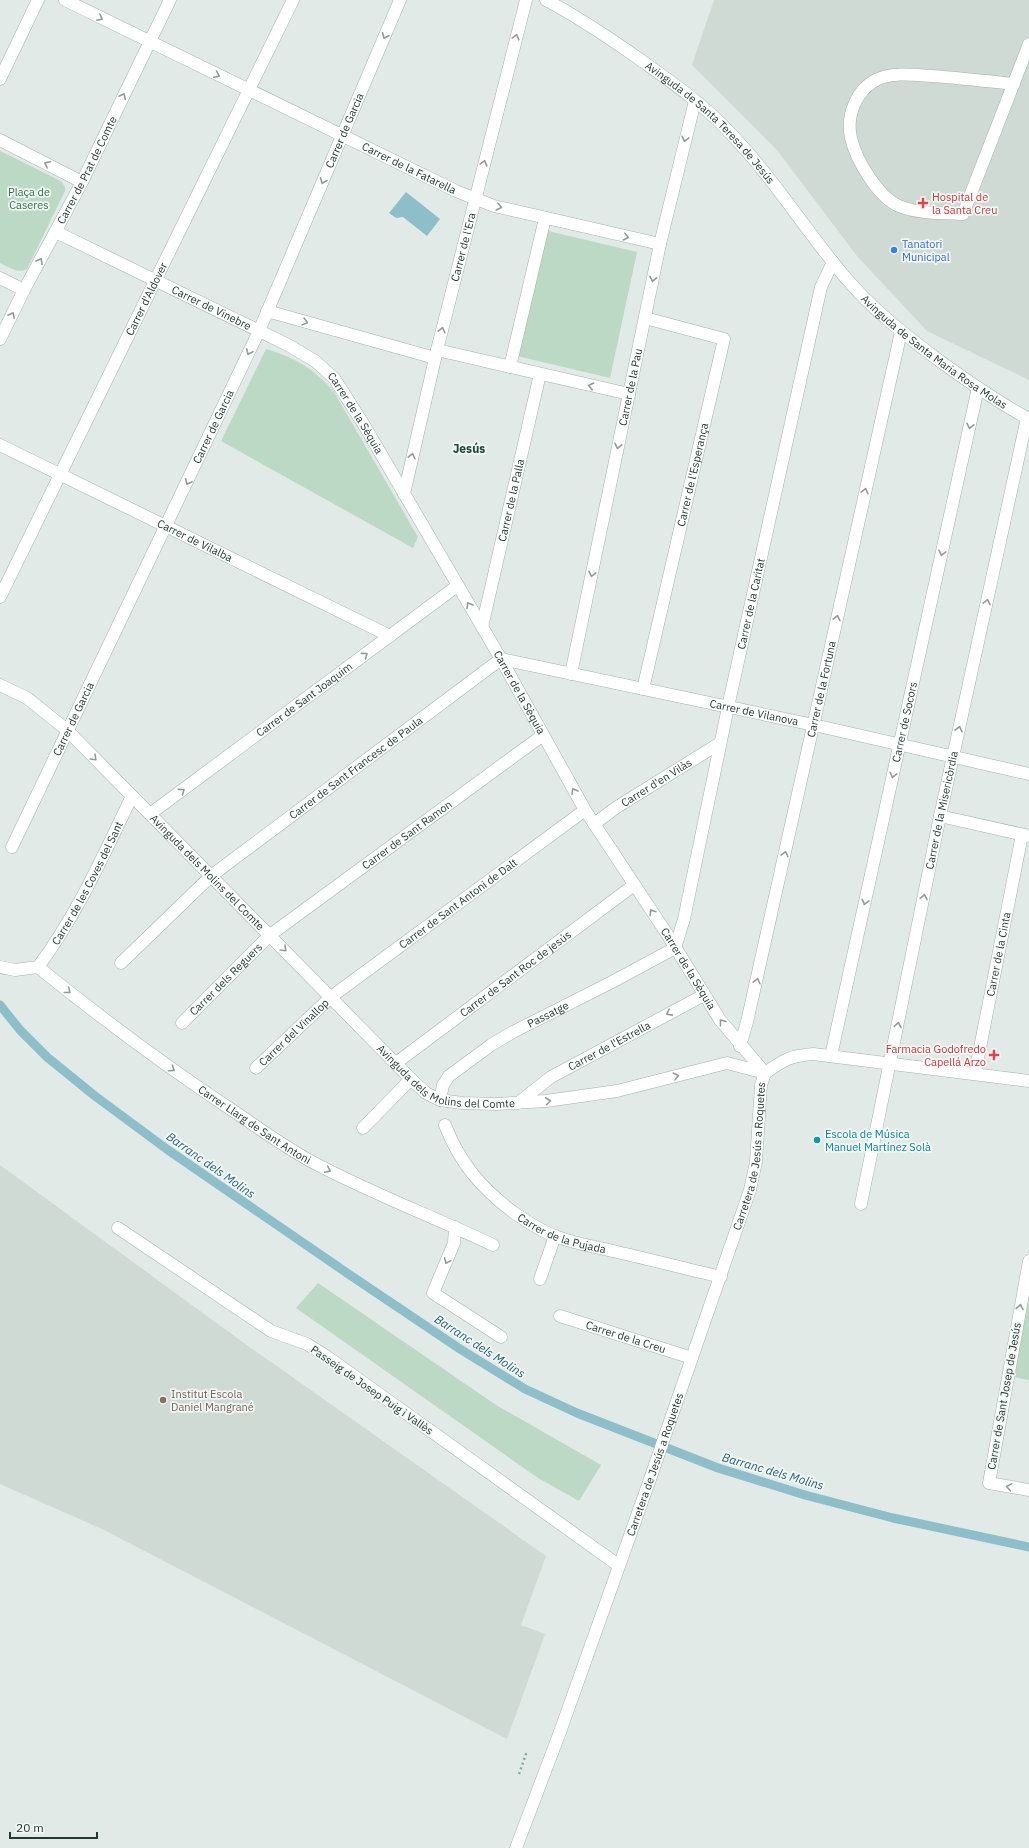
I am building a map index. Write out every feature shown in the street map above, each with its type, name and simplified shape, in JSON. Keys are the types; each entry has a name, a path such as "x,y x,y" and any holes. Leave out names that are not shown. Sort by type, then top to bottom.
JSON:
{"street":[{"path":"0,79 38,0"},
{"name":"Carrer de la Fatarella","path":"65,0 456,191 494,206 660,244"},
{"name":"Carrer de Prat de Comte","path":"0,339 24,290 82,182 170,0"},
{"name":"Carrer d'Aldover","path":"0,597 293,0"},
{"name":"Carrer de Garcia","path":"12,846 67,730 167,527 259,331 400,0"},
{"name":"Carrer de l'Era","path":"404,494 474,198 526,0"},
{"name":"Avinguda de Santa Teresa de Jesús","path":"546,0 600,32 679,87 731,133 763,169 844,277"},
{"path":"1014,84 966,78 910,75 878,79 865,87 858,96 852,109 850,124 851,138 856,152 876,186 886,198 900,206 923,212 962,214 1014,84 1029,44"},
{"name":"Carrer de la Pau","path":"571,674 660,244 694,101"},
{"path":"0,140 82,182"},
{"path":"510,367 545,218"},
{"name":"Carrer de Vinebre","path":"56,232 259,331"},
{"name":"Carrer de la Caritat","path":"675,948 684,919 720,743 821,287 833,262"},
{"name":"Avinguda de Santa Maria Rosa Molas","path":"844,277 876,310 901,332 978,388 1028,419"},
{"path":"0,278 24,290"},
{"path":"267,311 436,354 510,367 629,394"},
{"name":"Carrer de l'Esperança","path":"643,689 724,339 645,318"},
{"name":"Carrer de la Sèquia","path":"259,331 316,361 334,378 501,659 585,810 720,1020 740,1046 765,1074"},
{"name":"Carrer de la Fortuna","path":"740,1046 747,1022 901,332"},
{"name":"Carrer de la Palla","path":"482,627 540,374"},
{"name":"Carrer de Socors","path":"830,1056 978,388"},
{"name":"Carrer de la Misericòrdia","path":"861,1204 940,816 1028,419"},
{"name":"Carrer de Vilalba","path":"0,444 390,636"},
{"name":"Carrer de Sant Joaquim","path":"150,814 457,586"},
{"name":"Carrer de Vilanova","path":"501,659 814,724 1029,774"},
{"name":"Carrer de Sant Francesc de Paula","path":"121,963 211,876 501,659"},
{"name":"Avinguda dels Molins del Comte","path":"0,685 27,698 67,730 426,1093 440,1100 462,1103 518,1103 546,1101 617,1091 727,1063 765,1074"},
{"name":"Carrer de Sant Ramon","path":"270,935 543,735"},
{"name":"Carrer d'en Vilàs","path":"594,824 617,807 720,743"},
{"name":"Carrer de les Coves del Sant","path":"38,966 69,922 132,796"},
{"name":"Carrer de Sant Antoni de Dalt","path":"331,997 585,810"},
{"path":"940,816 1026,836"},
{"name":"Carrer de la Cinta","path":"975,1074 1026,836"},
{"name":"Carrer de Sant Roc de jesús","path":"396,1063 634,885"},
{"name":"Carrer dels Reguers","path":"182,1023 270,935"},
{"name":"Passatge","path":"440,1100 443,1085 449,1076 491,1045 512,1032 612,982 675,948"},
{"path":"0,967 16,970 38,966"},
{"name":"Carrer Llarg de Sant Antoni","path":"38,966 98,1016 159,1061 288,1147 318,1165 360,1186 493,1245"},
{"name":"Carrer de l'Estrella","path":"518,1103 551,1077 704,995"},
{"name":"Carrer del Vinallop","path":"256,1068 331,997"},
{"path":"765,1074 786,1058 798,1055 830,1056 1029,1081"},
{"name":"Carretera de Jesús a Roquetes","path":"516,1848 560,1732 618,1565 649,1482 750,1190 756,1162 761,1085 765,1074"},
{"path":"362,1128 411,1079"},
{"name":"Carrer de la Pujada","path":"444,1125 459,1156 476,1180 521,1217 555,1236 721,1277"},
{"path":"455,1227 454,1243 433,1293 502,1337"},
{"name":"Passeig de Josep Puig i Vallès","path":"118,1228 271,1331 307,1344 326,1356 618,1565"},
{"path":"540,1279 555,1236"},
{"name":"Carrer de Sant Josep de Jesús","path":"1029,1262 989,1483 1029,1490"},
{"name":"Carrer de la Creu","path":"560,1316 692,1358"}],"shaded area":[{"name":"Hospital de la Santa Creu","path":"714,0 1029,0 1029,380 927,331 857,256 777,150 692,65"},
{"name":"Institut Escola Daniel Mangrané","path":"0,1165 237,1338 546,1556 521,1625 545,1634 507,1739 102,1529 0,1484"}],"green space":[{"name":"Plaça de Caseres","path":"0,151 61,181 65,187 65,191 27,269 20,271 0,263"},
{"path":"548,231 637,252 610,378 517,356"},
{"path":"266,349 286,356 304,365 320,377 334,392 418,537 413,548 221,441"},
{"path":"318,1283 496,1405 601,1465 579,1501 538,1478 296,1308"},
{"path":"1029,1299 1029,1380 1014,1377"}],"water":[{"path":"406,192 440,219 427,236 403,217 396,218 389,213"}],"waterway":[{"name":"Barranc dels Molins","path":"0,1005 20,1030 47,1057 95,1096 168,1150 460,1349 525,1389 577,1413 718,1468 805,1495 893,1518 1029,1547"}],"place":[{"name":"Hospital de la Santa Creu","path":"923,203"},
{"name":"Tanatori Municipal","path":"894,250"},
{"name":"Farmacia Godofredo Capellá Arzo","path":"994,1055"},
{"name":"Escola de Música Manuel Martínez Solà","path":"817,1140"},
{"name":"Institut Escola Daniel Mangrané","path":"163,1400"}],"district":[{"name":"Jesús","path":"469,448"}]}
